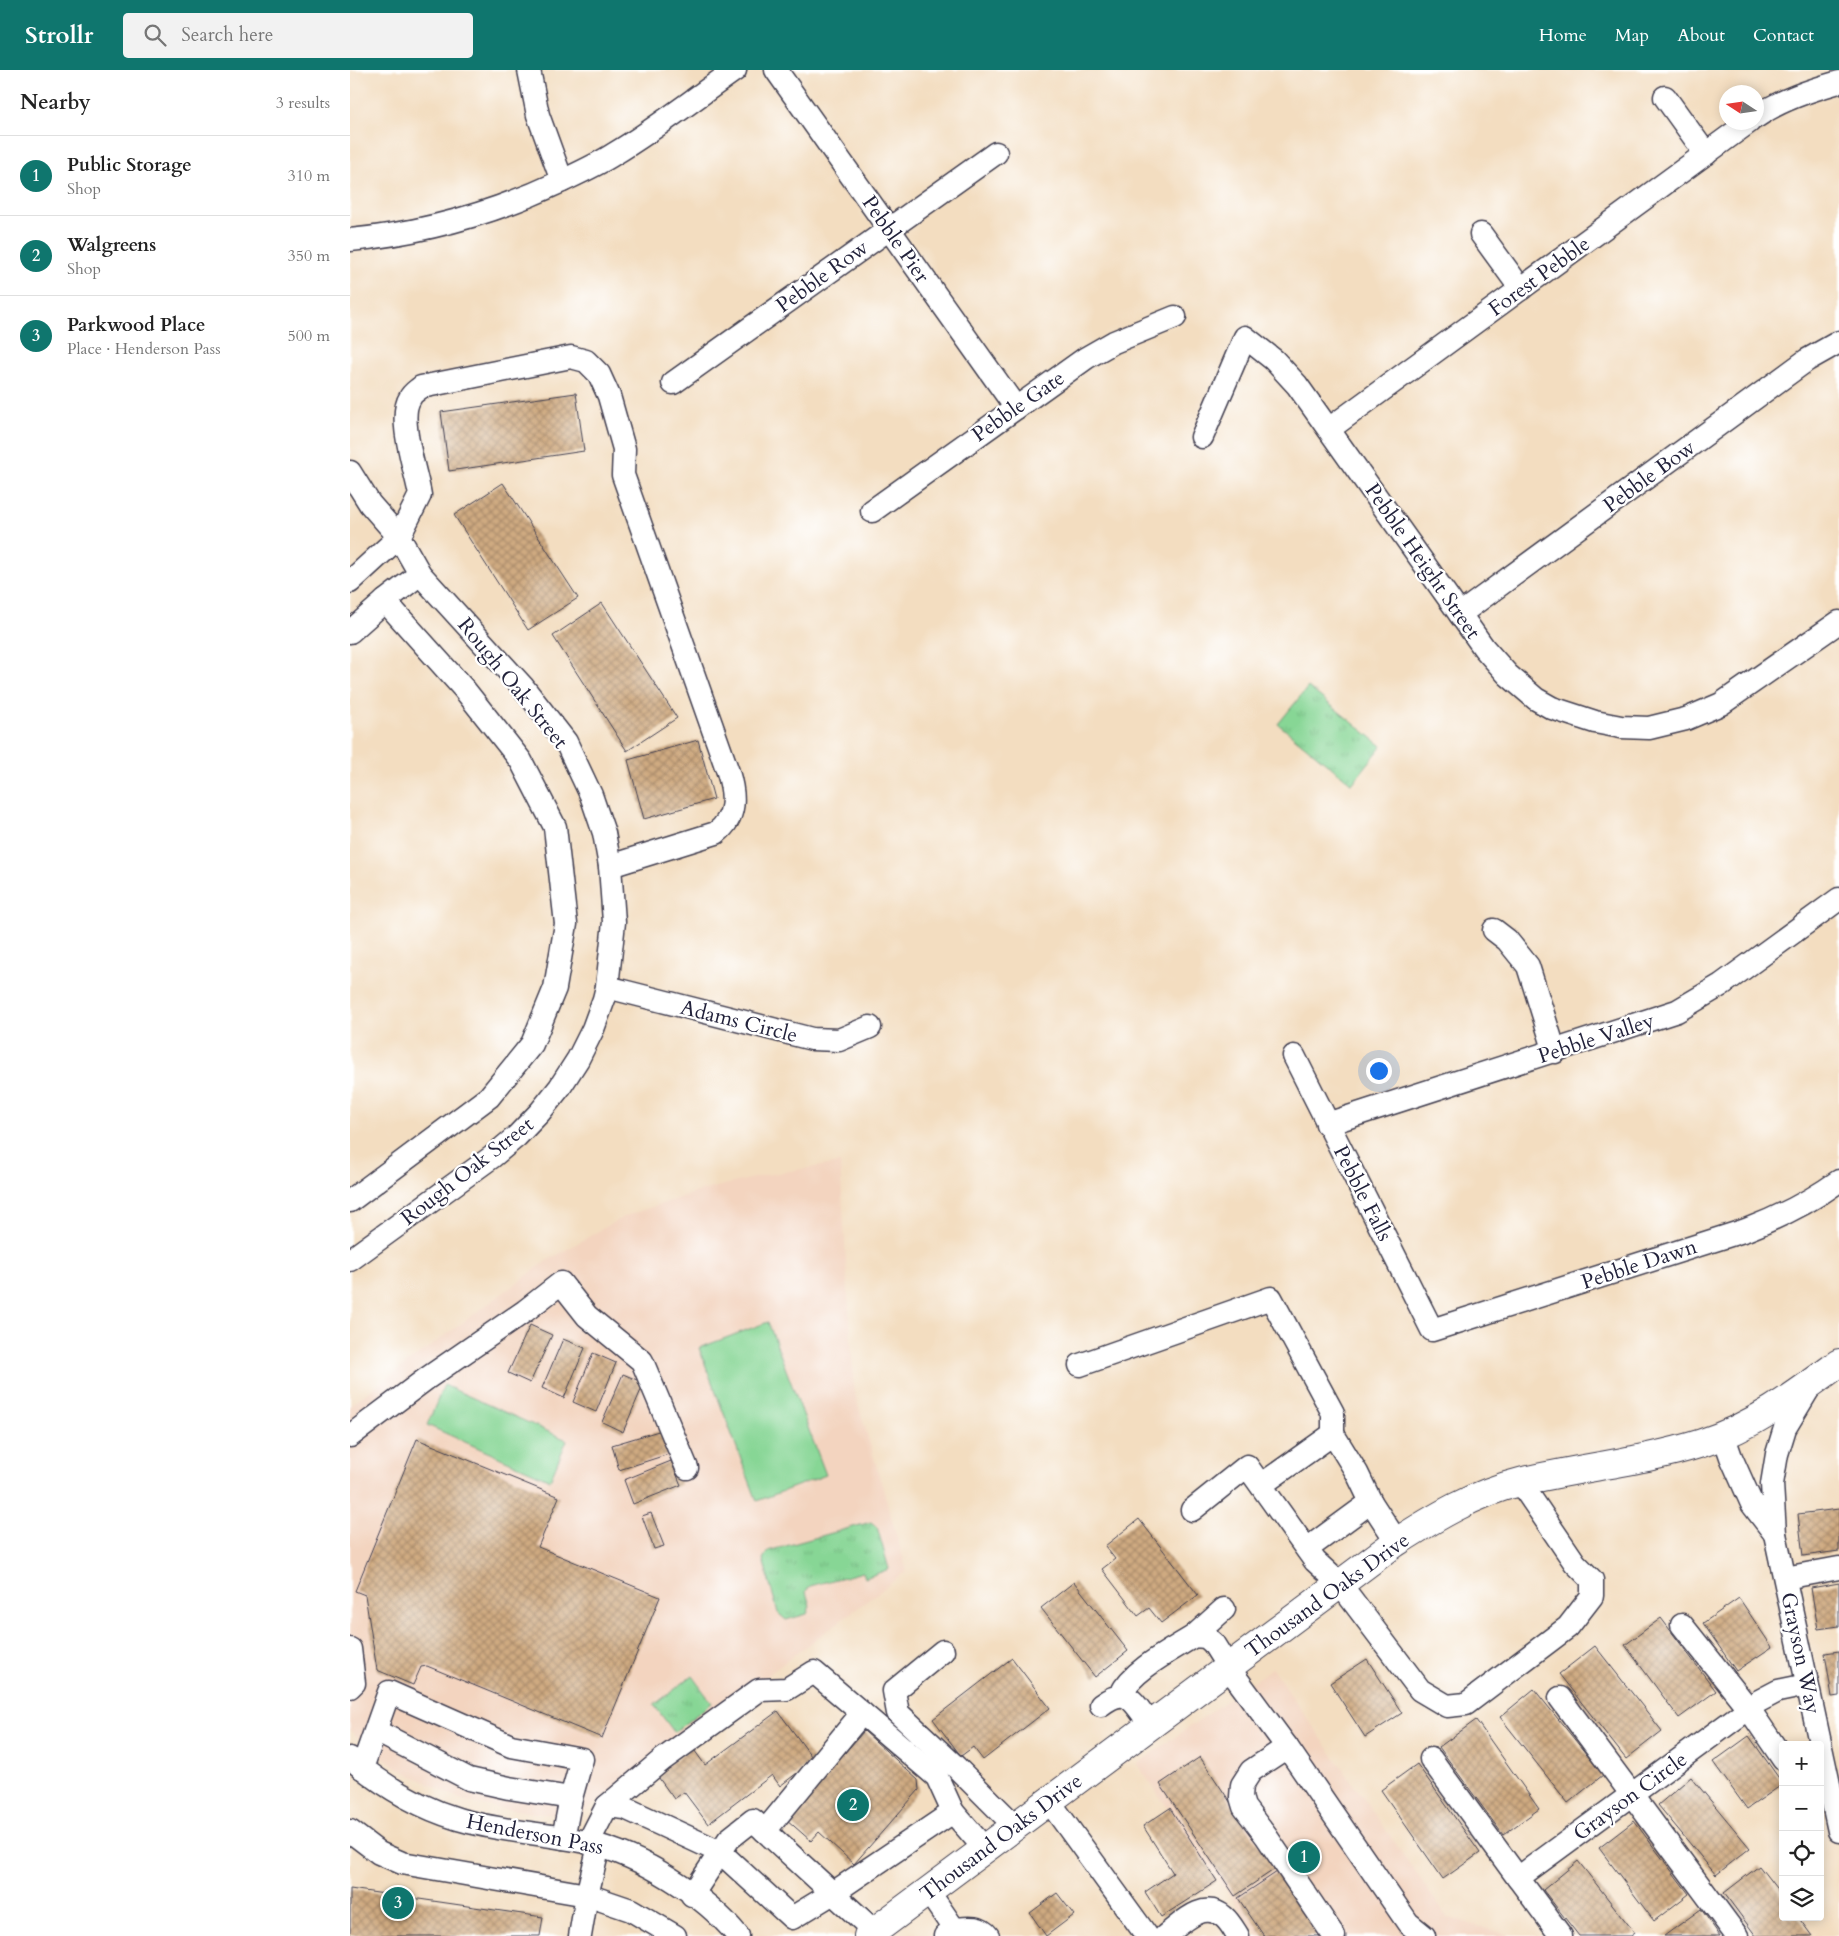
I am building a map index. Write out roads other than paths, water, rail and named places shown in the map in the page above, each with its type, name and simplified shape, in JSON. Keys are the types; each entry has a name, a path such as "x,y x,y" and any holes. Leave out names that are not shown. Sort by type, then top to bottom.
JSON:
{"main road":[{"name":"Thousand Oaks Drive","path":"871,1934 1397,1542 1444,1512 1481,1495 1520,1482 1640,1458 1702,1443 1783,1404 1839,1363"}],"street":[{"path":"529,70 538,115 562,181"},
{"path":"350,240 400,234 448,223 503,207 562,181 615,154 736,70"},
{"name":"Pebble Pier","path":"776,70 1016,408"},
{"path":"1764,113 1790,99 1820,87 1839,82"},
{"path":"1665,96 1706,154"},
{"name":"Forest Pebble","path":"1329,429 1738,130"},
{"name":"Pebble Row","path":"673,383 996,153"},
{"path":"1481,234 1521,289"},
{"name":"Pebble Gate","path":"872,511 1086,358 1114,342 1175,317"},
{"name":"Pebble Height Street","path":"1202,437 1245,337 1261,348 1297,385 1484,648 1508,675 1536,699 1552,708 1595,722 1621,727 1649,728 1686,719 1721,704 1839,622"},
{"name":"Pebble Bow","path":"1460,614 1807,360 1839,342"},
{"path":"352,580 399,537 420,495 405,430 405,408 410,396 421,387 571,357 586,361 600,374 609,396 624,448 623,475 728,772 732,786 733,804 725,826 716,833 610,866"},
{"name":"Rough Oak Street","path":"350,472 370,504 399,537 420,574 523,687 566,742 591,795 604,833 610,866 614,922 607,987 592,1030 578,1059 560,1087 517,1136 492,1157 350,1260"},
{"path":"350,632 420,574"},
{"path":"350,1201 489,1097 532,1044 555,988 566,924 555,827 521,761 390,598"},
{"name":"Pebble Valley","path":"1328,1124 1677,1012 1721,985 1839,899"},
{"path":"1494,930 1507,940 1528,966 1555,1052"},
{"name":"Adams Circle","path":"607,987 812,1039 839,1040 870,1027"},
{"name":"Pebble Falls","path":"1294,1056 1432,1330"},
{"name":"Pebble Dawn","path":"1432,1330 1746,1230 1805,1204 1839,1181"},
{"path":"350,1436 426,1379 561,1283 587,1316 642,1361 687,1468"},
{"path":"1080,1365 1271,1298 1333,1413 1333,1434 1357,1473 1371,1502 1397,1542"},
{"name":"Grayson Way","path":"1812,1383 1785,1428 1778,1454 1772,1484 1775,1534 1839,1831"},
{"path":"1261,1485 1333,1434"},
{"name":"Grayson Way","path":"1723,1434 1731,1458 1752,1504 1775,1534"},
{"path":"1192,1510 1247,1466 1315,1561 1340,1584 1420,1690 1447,1706 1466,1704 1568,1627 1592,1596 1592,1580 1575,1563 1520,1482"},
{"path":"1307,1549 1371,1502"},
{"path":"1785,1578 1839,1568"},
{"path":"1121,1694 1125,1685 1152,1663 1194,1636 1224,1609"},
{"path":"1682,1625 1749,1709 1779,1753"},
{"path":"1194,1636 1206,1637 1213,1643 1408,1923 1424,1936"},
{"path":"350,1649 354,1683 350,1687"},
{"path":"943,1651 894,1691 898,1714 956,1767 1015,1826"},
{"path":"580,1936 594,1844 607,1806 662,1760 759,1690 787,1690 814,1672 937,1777 953,1812 984,1849"},
{"name":"Grayson Circle","path":"1518,1878 1749,1709 1778,1691 1807,1685"},
{"path":"356,1763 376,1731 389,1692 512,1746 582,1759 571,1798 564,1838"},
{"path":"1102,1705 1121,1694 1128,1697 1151,1725"},
{"path":"1560,1698 1737,1936"},
{"path":"765,1831 862,1713"},
{"path":"376,1731 469,1779 571,1798"},
{"path":"1287,1748 1252,1771 1242,1785 1241,1797 1244,1807 1334,1936"},
{"path":"1431,1759 1561,1936"},
{"name":"Henderson Pass","path":"356,1763 398,1792 427,1808 457,1819 491,1827 564,1838 614,1850 656,1870 707,1905 738,1936"},
{"path":"1049,1801 1147,1936"},
{"path":"607,1806 625,1808 720,1852 792,1918 833,1893 953,1812"},
{"path":"692,1895 729,1839 753,1820 833,1893 871,1934"},
{"path":"350,1831 379,1853 402,1863 587,1895 630,1910 674,1936"},
{"path":"928,1891 952,1934 977,1928 986,1932 988,1936"},
{"path":"1165,1936 1195,1913 1205,1910 1216,1911 1224,1917 1238,1936"}],"place":[{"name":"Walgreens","path":"853,1805"},
{"name":"Public Storage","path":"1304,1857"},
{"name":"Parkwood Place","path":"398,1903"}]}
